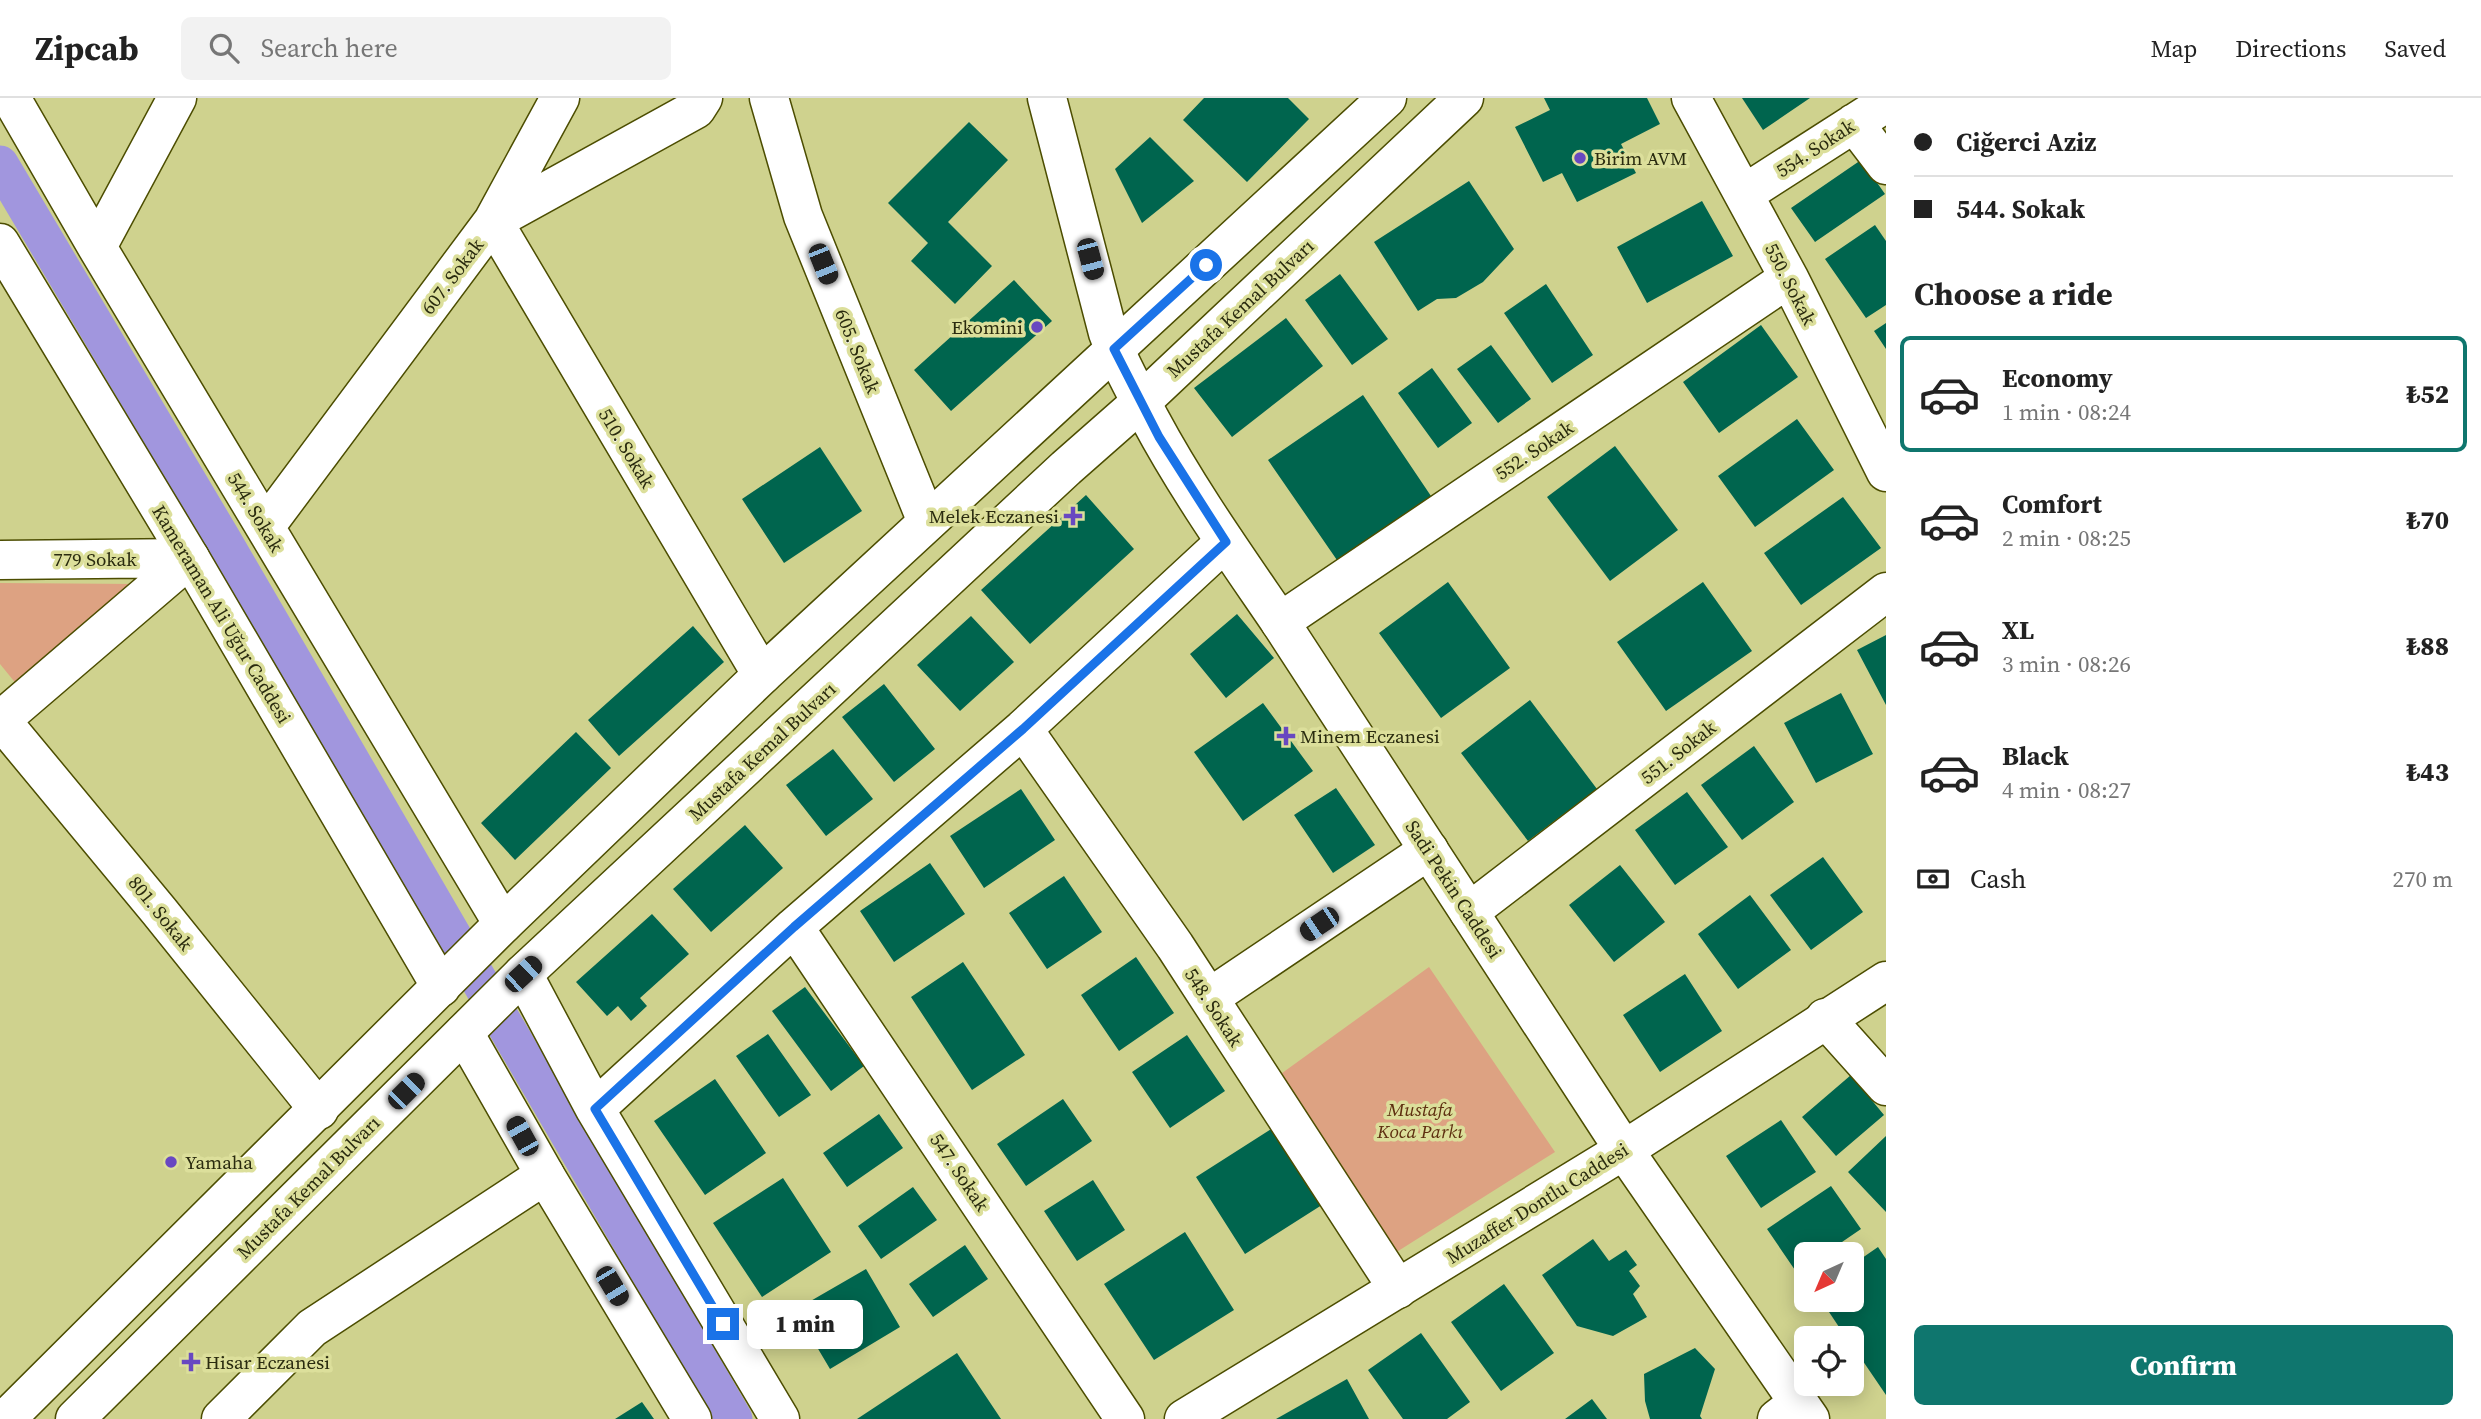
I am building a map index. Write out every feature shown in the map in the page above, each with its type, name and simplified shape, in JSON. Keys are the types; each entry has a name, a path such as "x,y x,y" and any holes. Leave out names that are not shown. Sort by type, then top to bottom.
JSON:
{"street":[{"name":"544. Sokak","path":"11,98 499,928"},
{"path":"97,247 177,98"},
{"path":"493,221 560,98"},
{"name":"607. Sokak","path":"265,527 493,221 696,109 703,98"},
{"name":"605. Sokak","path":"769,98 803,216 927,522"},
{"name":"Sadi Pekin Caddesi","path":"1047,98 1114,349 1159,437 1796,1413"},
{"path":"7,1409 318,1110 499,928 762,675 1387,98"},
{"name":"Mustafa Kemal Bulvarı","path":"75,1419 523,974 1066,468 1141,402 1464,98"},
{"name":"550. Sokak","path":"1691,98 1789,278 1886,472"},
{"name":"554. Sokak","path":"1744,194 1886,103"},
{"path":"1854,123 1886,165"},
{"name":"510. Sokak","path":"493,221 762,675"},
{"name":"Kameraman Ali Uğur Caddesi","path":"0,243 446,982"},
{"name":"552. Sokak","path":"1280,622 1789,278"},
{"path":"595,1109 794,927 1023,729 1226,542"},
{"path":"0,719 190,558"},
{"name":"779 Sokak","path":"0,560 190,558"},
{"name":"551. Sokak","path":"1469,912 1886,592"},
{"name":"801. Sokak","path":"0,719 159,911 318,1110"},
{"name":"548. Sokak","path":"1023,729 1175,946 1398,1289"},
{"path":"1209,998 1429,849"},
{"name":"547. Sokak","path":"794,927 1125,1419"},
{"path":"523,974 595,1109 780,1419"},
{"name":"Muzaffer Dontlu Caddesi","path":"1184,1419 1624,1150 1886,981"},
{"path":"1825,1018 1886,1086"},
{"path":"464,1033 545,1175 692,1419"},
{"path":"221,1419 312,1328 545,1175"}],"green space":[{"path":"0,583 136,584 18,686 0,664"},
{"name":"Mustafa Koca Parkı","path":"1429,967 1555,1152 1395,1253 1278,1076"}],"building":[{"path":"1204,98 1288,98 1309,119 1247,182 1183,120"},
{"name":"Birim AVM","path":"1544,98 1647,98 1660,124 1621,144 1636,173 1577,202 1562,173 1543,182 1515,127 1550,110"},
{"path":"1742,98 1810,98 1763,130"},
{"path":"969,122 1008,160 948,222 992,266 955,304 911,261 928,243 888,203"},
{"path":"1150,137 1194,181 1142,223 1115,169"},
{"path":"1861,160 1885,194 1815,242 1791,208"},
{"path":"1469,181 1514,249 1483,282 1456,298 1437,299 1418,311 1374,242"},
{"path":"1702,201 1733,256 1647,303 1617,247"},
{"path":"1875,225 1886,241 1886,305 1866,318 1825,259"},
{"path":"1340,274 1388,339 1352,365 1305,300"},
{"path":"1014,280 1052,321 951,411 914,370"},
{"path":"1546,284 1593,355 1552,383 1504,313"},
{"path":"1286,318 1323,366 1232,437 1194,388"},
{"path":"1886,323 1886,349 1874,331"},
{"path":"1761,325 1798,377 1719,433 1683,382"},
{"path":"1491,345 1531,399 1498,423 1457,369"},
{"path":"1432,368 1472,423 1438,448 1398,393"},
{"path":"1363,395 1433,499 1339,563 1268,460"},
{"path":"1797,419 1834,470 1755,527 1718,476"},
{"path":"1615,446 1678,530 1610,581 1547,497"},
{"path":"820,447 862,511 784,563 742,499"},
{"path":"1086,495 1134,549 1030,644 981,590"},
{"path":"1843,497 1881,548 1801,605 1764,553"},
{"path":"1448,582 1510,668 1441,718 1379,633"},
{"path":"1703,582 1752,651 1666,711 1617,642"},
{"path":"1237,614 1274,658 1226,698 1190,654"},
{"path":"971,616 1014,662 960,711 917,665"},
{"path":"693,626 724,662 619,756 588,720"},
{"path":"1886,635 1886,705 1857,650"},
{"path":"884,684 935,749 894,782 842,717"},
{"path":"1841,693 1873,754 1816,783 1784,723"},
{"path":"1530,700 1597,789 1528,841 1461,753"},
{"path":"1263,703 1313,771 1243,821 1194,752"},
{"path":"576,732 611,768 515,860 481,823"},
{"path":"1754,746 1794,802 1742,840 1701,785"},
{"path":"833,749 873,799 826,836 786,785"},
{"path":"1336,788 1375,845 1333,873 1294,815"},
{"path":"1021,789 1055,840 984,888 950,836"},
{"path":"1687,792 1728,847 1675,885 1635,830"},
{"path":"745,825 783,868 711,932 673,889"},
{"path":"1823,857 1863,912 1811,950 1770,895"},
{"path":"930,863 965,914 894,962 860,911"},
{"path":"1620,865 1665,922 1614,962 1569,905"},
{"path":"1064,876 1102,932 1047,969 1009,913"},
{"path":"1750,895 1791,950 1738,989 1698,934"},
{"path":"652,914 689,954 640,998 647,1006 631,1021 618,1006 607,1016 576,982"},
{"path":"1136,957 1174,1013 1119,1051 1081,995"},
{"path":"963,962 1025,1055 972,1090 911,997"},
{"path":"1685,974 1722,1031 1660,1072 1623,1015"},
{"path":"805,987 864,1066 831,1091 772,1011"},
{"path":"768,1034 811,1095 779,1117 736,1056"},
{"path":"1187,1035 1225,1091 1170,1128 1132,1072"},
{"path":"1851,1075 1884,1115 1836,1156 1802,1117"},
{"path":"715,1079 766,1153 705,1195 654,1121"},
{"path":"1063,1099 1092,1141 1026,1186 997,1144"},
{"path":"879,1114 903,1148 847,1187 823,1153"},
{"path":"1781,1120 1816,1172 1761,1208 1726,1156"},
{"path":"1276,1126 1325,1203 1245,1254 1196,1177"},
{"path":"1886,1136 1886,1212 1848,1172"},
{"path":"783,1178 831,1252 762,1297 713,1223"},
{"path":"1093,1180 1125,1230 1077,1261 1044,1211"},
{"path":"1831,1186 1861,1229 1842,1242 1794,1242 1794,1269 1767,1229"},
{"path":"913,1187 937,1220 881,1259 858,1226"},
{"path":"1185,1232 1234,1310 1154,1360 1104,1284"},
{"path":"1593,1239 1609,1261 1626,1250 1637,1265 1629,1271 1640,1286 1633,1294 1647,1317 1613,1336 1577,1326 1542,1275"},
{"path":"965,1245 988,1279 933,1317 909,1284"},
{"path":"1878,1247 1886,1259 1886,1395 1864,1363 1864,1326 1838,1326 1829,1312 1864,1312 1864,1257"},
{"path":"866,1269 900,1327 830,1369 795,1310"},
{"path":"1504,1284 1554,1353 1501,1391 1451,1322"},
{"path":"1421,1333 1470,1402 1447,1419 1403,1419 1368,1370"},
{"path":"1695,1348 1715,1369 1700,1416 1702,1419 1650,1419 1645,1401 1644,1374"},
{"path":"957,1353 1001,1419 857,1419"},
{"path":"1347,1379 1369,1419 1276,1419"},
{"path":"1592,1399 1607,1419 1565,1419"},
{"path":"642,1402 654,1419 615,1419"}],"waterway":[{"path":"0,164 223,540 734,1419"}],"place":[{"name":"Birim AVM","path":"1580,158"},
{"name":"Ekomini","path":"1037,327"},
{"name":"Melek Eczanesi","path":"1073,516"},
{"name":"Minem Eczanesi","path":"1286,736"},
{"name":"Yamaha","path":"171,1162"},
{"name":"Hisar Eczanesi","path":"191,1362"}],"route":[{"path":"723,1324 595,1109 794,927 1023,729 1226,542 1159,437 1114,349 1206,265"}]}
